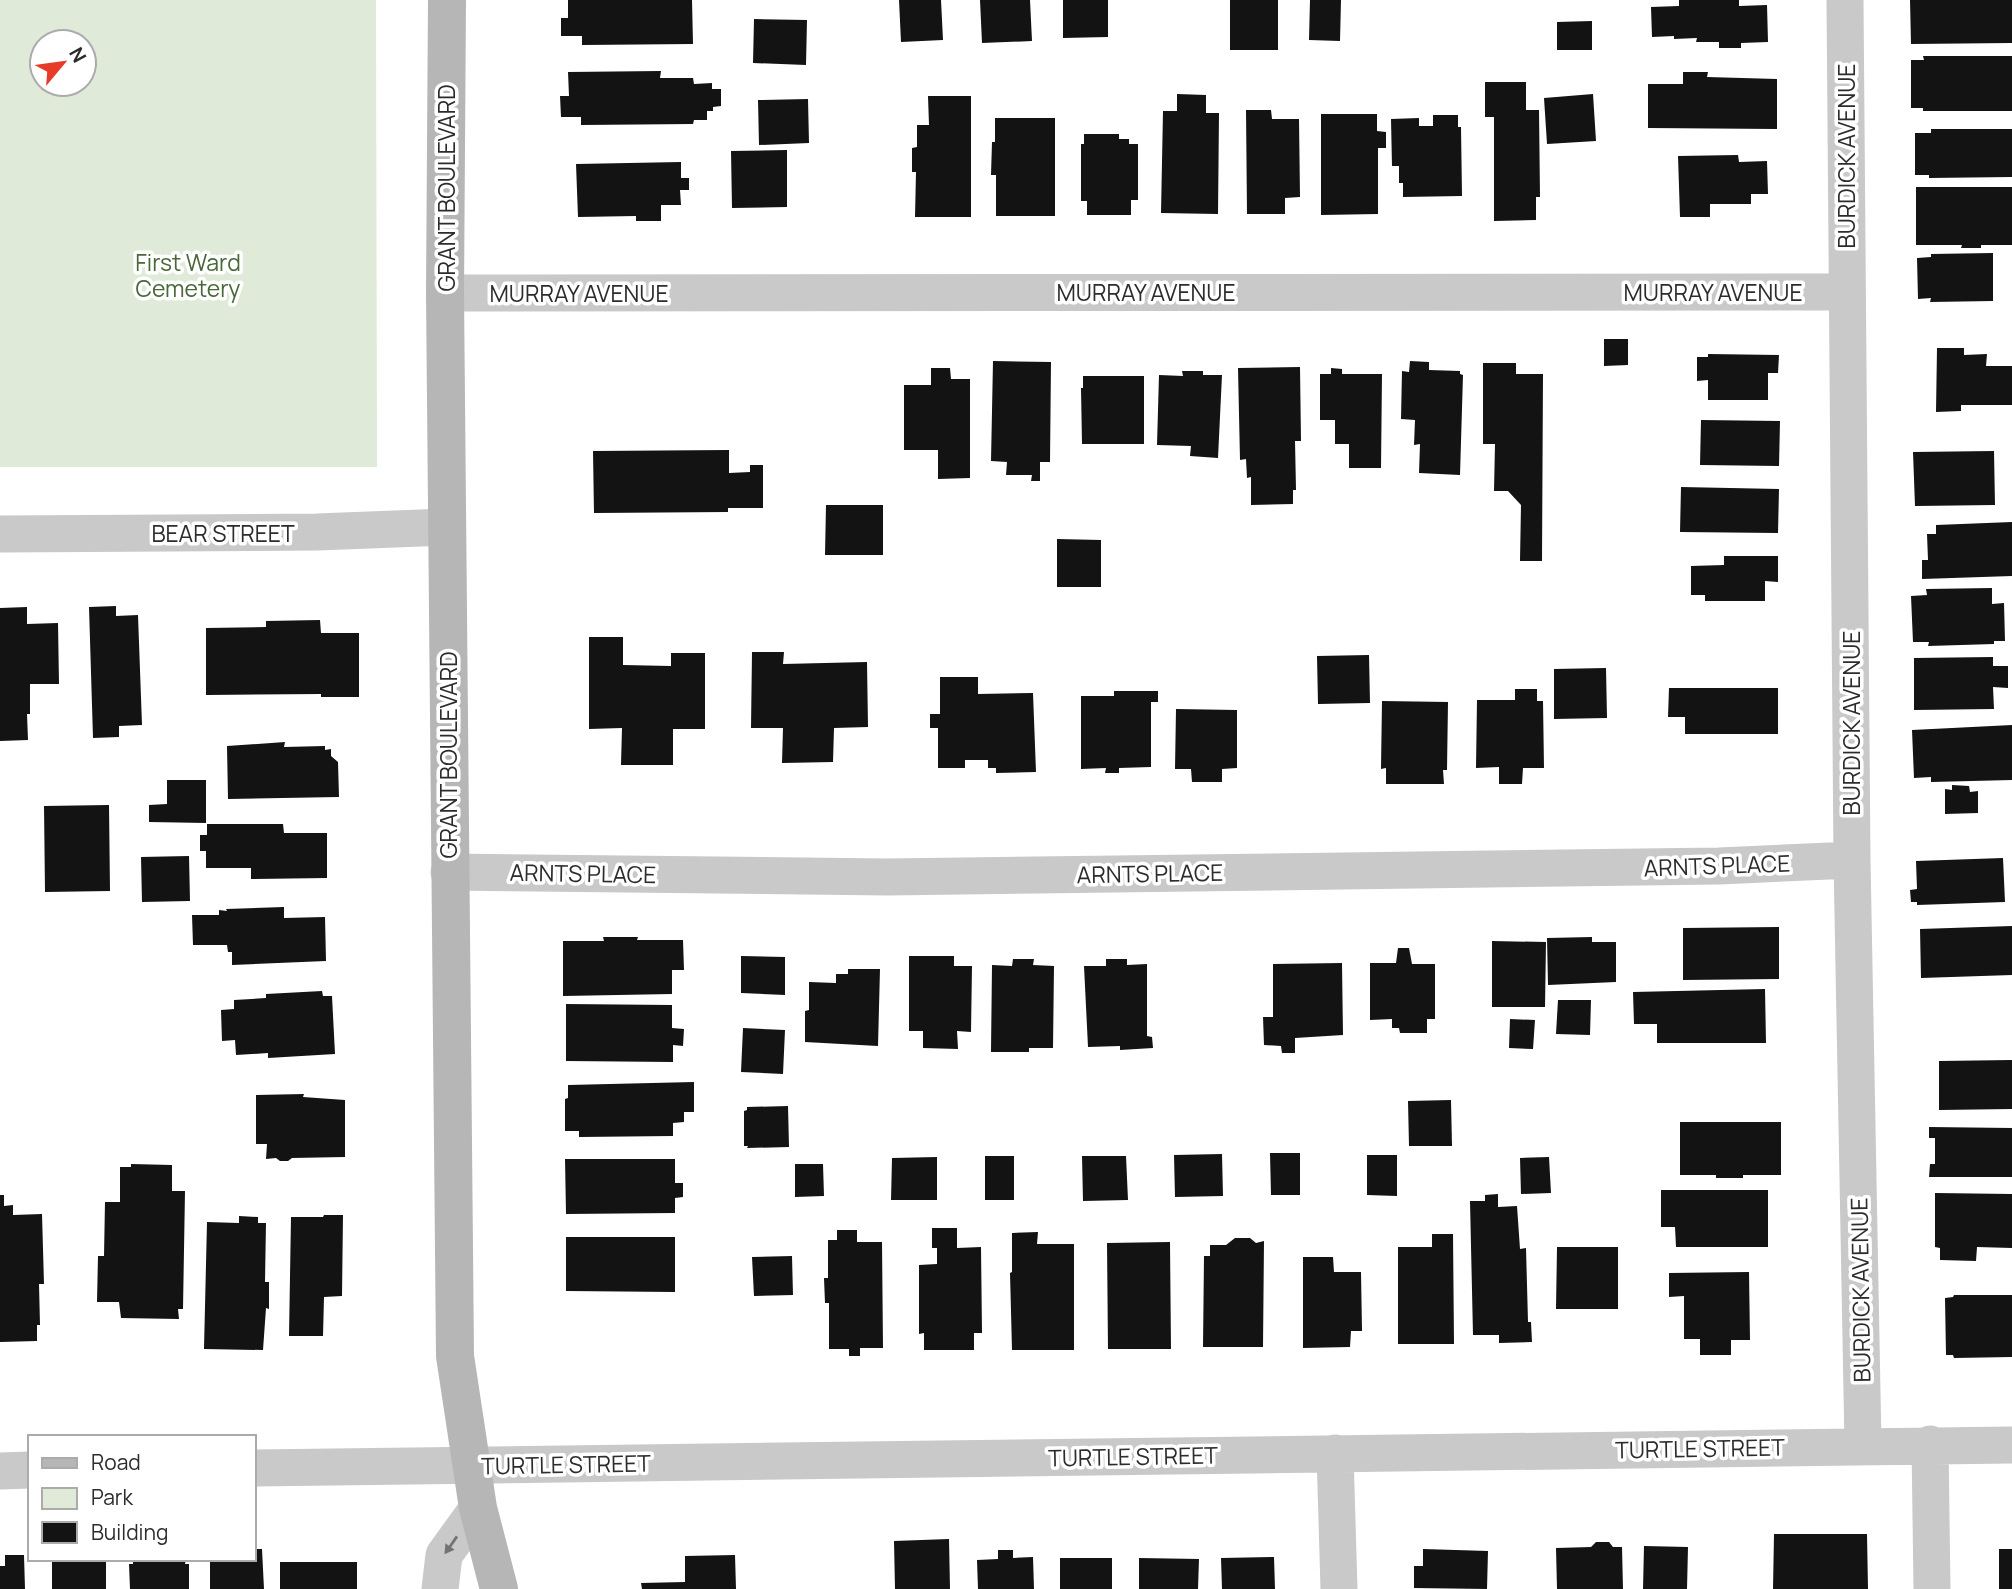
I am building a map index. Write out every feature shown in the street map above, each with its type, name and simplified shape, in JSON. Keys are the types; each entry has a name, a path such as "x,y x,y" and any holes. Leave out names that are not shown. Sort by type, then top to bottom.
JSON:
{"street":[{"name":"GRANT BOULEVARD","path":"447,0 445,293 455,1356 478,1508 499,1589"},
{"name":"BURDICK AVENUE","path":"1845,0 1852,860 1863,1446"},
{"name":"MURRAY AVENUE","path":"445,293 1847,292"},
{"name":"BEAR STREET","path":"0,534 317,532 447,527"},
{"name":"ARNTS PLACE","path":"449,872 888,877 1719,866 1852,860"},
{"path":"1930,1444 1933,1589"},
{"name":"TURTLE STREET","path":"256,1468 2012,1445"},
{"path":"1335,1453 1339,1589"},
{"path":"0,1471 28,1470"},
{"path":"440,1589 444,1555 478,1508"}],"green space":[{"name":"First Ward Cemetery","path":"0,0 376,0 377,467 0,467"}],"building":[{"path":"568,0 692,0 693,44 582,45 582,36 561,36 561,18 568,18"},
{"path":"899,0 941,0 943,40 901,42"},
{"path":"980,0 1030,0 1032,41 982,43"},
{"path":"1063,0 1108,0 1108,37 1063,38"},
{"path":"1230,0 1278,0 1278,50 1230,50"},
{"path":"1310,0 1341,0 1340,41 1309,40"},
{"path":"1679,0 1739,0 1739,6 1767,5 1768,42 1741,43 1741,48 1719,48 1719,42 1696,42 1697,38 1652,37 1651,7 1679,6"},
{"path":"1910,0 2012,0 2012,43 1911,44"},
{"path":"754,19 807,20 806,65 753,63"},
{"path":"1592,21 1592,50 1557,50 1557,22"},
{"path":"1923,56 2012,56 2012,111 1923,111 1923,108 1911,108 1911,60 1924,60"},
{"path":"661,71 660,78 693,78 694,84 712,83 712,89 721,89 721,106 707,111 707,120 694,120 693,124 581,125 581,117 561,117 560,96 569,96 568,72"},
{"path":"1683,72 1708,72 1707,77 1777,79 1777,129 1648,128 1648,84 1683,84"},
{"path":"1485,82 1526,82 1526,110 1539,110 1540,197 1536,197 1536,220 1494,221 1494,117 1485,117"},
{"path":"1177,94 1206,95 1206,113 1219,113 1218,214 1161,213 1163,111 1177,111"},
{"path":"1593,94 1596,141 1547,144 1544,98"},
{"path":"928,96 971,96 971,217 915,217 916,172 912,172 912,148 917,147 917,125 929,125"},
{"path":"808,99 809,143 759,145 758,100"},
{"path":"1246,110 1271,110 1272,119 1299,119 1300,197 1285,198 1285,214 1247,214"},
{"path":"1321,114 1377,114 1377,131 1386,132 1386,148 1378,148 1378,214 1321,215"},
{"path":"1433,115 1458,115 1458,127 1461,127 1462,196 1403,197 1403,183 1399,183 1399,166 1392,166 1391,119 1419,118 1419,126 1433,126"},
{"path":"995,118 1055,118 1055,216 996,216 996,175 991,175"},
{"path":"1931,129 2012,129 2012,177 1929,178 1929,175 1915,175 1915,133 1931,133"},
{"path":"1084,134 1119,134 1119,139 1129,139 1129,144 1138,144 1138,200 1131,200 1131,215 1087,215 1087,201 1081,201 1081,144 1084,144"},
{"path":"787,150 787,207 732,208 731,151"},
{"path":"1738,155 1739,162 1767,161 1768,194 1751,194 1751,204 1710,204 1710,217 1680,217 1678,156"},
{"path":"681,162 681,178 689,178 689,190 680,190 681,205 661,205 661,221 636,221 636,216 578,217 576,164"},
{"path":"1916,187 2012,187 2012,245 1961,248 1962,245 1916,245"},
{"path":"1993,253 1993,301 1930,302 1931,298 1918,299 1917,258 1931,257 1931,254"},
{"path":"1604,339 1628,339 1628,365 1604,366"},
{"path":"1937,348 1964,348 1964,355 1987,354 1986,366 2012,366 2012,405 1961,405 1961,411 1936,412"},
{"path":"1708,354 1779,355 1778,373 1768,373 1768,400 1708,400 1708,380 1697,381 1697,357 1708,357"},
{"path":"993,361 1051,362 1050,462 1040,462 1040,481 1031,481 1032,475 1006,475 1007,462 991,461"},
{"path":"1410,361 1429,362 1429,370 1460,371 1463,375 1460,475 1419,473 1420,444 1414,445 1415,420 1401,419 1402,371 1409,372"},
{"path":"1483,363 1516,363 1516,374 1543,374 1542,561 1520,561 1521,505 1508,491 1494,491 1495,444 1483,444"},
{"path":"1300,367 1301,441 1295,441 1296,490 1293,490 1293,504 1251,505 1251,477 1247,478 1246,459 1240,460 1238,368"},
{"path":"931,368 950,368 951,379 970,379 970,478 938,479 938,450 904,450 904,385 931,385"},
{"path":"1331,368 1342,369 1342,374 1382,374 1381,468 1349,468 1349,444 1335,444 1335,420 1320,420 1320,374 1331,374"},
{"path":"1182,371 1222,375 1218,458 1190,456 1191,446 1157,445 1159,375 1183,376"},
{"path":"1083,376 1144,376 1144,444 1082,444"},
{"path":"1701,420 1780,421 1779,466 1700,465"},
{"path":"729,450 729,473 750,472 750,465 763,465 763,508 728,508 728,512 594,513 593,451"},
{"path":"1994,451 1995,505 1915,506 1913,452"},
{"path":"1681,487 1779,489 1778,533 1680,532"},
{"path":"826,505 883,505 883,555 825,555"},
{"path":"2012,522 2012,576 1922,579 1922,560 1928,560 1927,534 1936,534 1936,525"},
{"path":"1057,539 1101,540 1101,587 1057,587"},
{"path":"1724,556 1778,556 1778,582 1765,581 1765,601 1705,601 1705,595 1691,595 1691,566 1724,565"},
{"path":"1992,588 1992,604 2004,603 2005,641 1994,641 1994,644 1928,646 1929,642 1913,642 1911,596 1927,595 1926,589"},
{"path":"116,606 116,616 138,615 142,725 119,726 119,737 93,738 89,607"},
{"path":"27,607 27,624 58,623 59,684 30,684 28,740 0,741 0,608"},
{"path":"320,620 321,633 359,633 359,697 321,697 321,694 206,695 206,628 266,627 266,621"},
{"path":"589,637 623,637 623,665 671,666 671,653 705,653 705,729 673,729 673,765 621,765 622,728 589,729"},
{"path":"752,652 784,652 783,664 867,662 868,727 834,728 833,762 782,763 783,728 751,728"},
{"path":"1369,655 1370,703 1318,704 1317,656"},
{"path":"1993,657 1993,666 2008,666 2008,688 1993,687 1994,709 1914,710 1914,658"},
{"path":"1606,668 1607,718 1554,719 1554,669"},
{"path":"940,677 978,677 978,694 1033,693 1036,772 996,773 996,768 988,768 988,760 965,760 965,768 938,768 938,728 930,728 930,714 940,714"},
{"path":"1669,688 1778,688 1778,734 1685,734 1685,717 1668,717"},
{"path":"1515,689 1537,689 1537,701 1543,701 1544,768 1523,768 1522,784 1499,784 1499,767 1476,768 1477,700 1515,700"},
{"path":"1114,691 1158,691 1158,702 1151,702 1151,767 1119,768 1119,773 1105,773 1106,768 1081,769 1081,696 1114,696"},
{"path":"1382,701 1448,702 1447,770 1443,770 1444,784 1386,784 1386,768 1381,769"},
{"path":"1176,709 1237,710 1237,768 1222,769 1222,782 1192,782 1191,769 1175,769"},
{"path":"2012,725 2012,780 1931,782 1931,777 1914,778 1912,730"},
{"path":"285,742 284,747 325,746 325,750 331,749 331,756 338,762 339,797 228,799 227,746"},
{"path":"167,780 206,780 206,823 149,822 149,805 167,804"},
{"path":"1952,785 1969,786 1970,792 1978,791 1978,813 1945,814 1945,789 1952,790"},
{"path":"109,805 110,891 45,892 44,806"},
{"path":"207,824 283,824 284,833 327,833 327,878 251,879 251,868 206,868 206,851 200,851 200,835 207,835"},
{"path":"189,856 190,901 142,902 141,857"},
{"path":"2003,858 2005,902 1917,905 1917,902 1911,902 1910,890 1917,889 1916,861"},
{"path":"284,907 284,918 325,917 326,961 232,965 232,952 228,952 227,945 193,945 192,915 219,915 219,910 227,911 226,909"},
{"path":"2012,926 2012,975 1921,978 1920,929"},
{"path":"1779,927 1779,979 1683,980 1683,928"},
{"path":"603,937 683,940 684,970 672,970 672,994 563,996 563,941 604,941"},
{"path":"1592,937 1592,942 1616,942 1616,982 1548,985 1547,938"},
{"path":"1492,941 1546,942 1545,1007 1492,1007"},
{"path":"1398,948 1409,948 1412,964 1435,964 1435,1019 1427,1019 1427,1033 1400,1033 1399,1028 1392,1028 1392,1019 1370,1020 1370,963 1396,963"},
{"path":"741,956 785,957 785,995 741,993"},
{"path":"909,956 954,956 954,966 972,966 971,1032 957,1031 958,1049 923,1048 923,1031 909,1031"},
{"path":"1013,959 1034,959 1033,965 1054,966 1053,1048 1029,1048 1029,1052 991,1052 992,965 1012,966"},
{"path":"1106,959 1127,959 1127,965 1147,964 1147,1036 1152,1037 1153,1048 1120,1050 1120,1046 1088,1047 1084,966 1106,966"},
{"path":"1342,963 1343,1035 1295,1038 1295,1053 1282,1053 1281,1046 1264,1045 1263,1017 1273,1017 1273,964"},
{"path":"848,969 880,969 878,1046 805,1042 809,982 836,983 836,974 848,974"},
{"path":"1765,989 1766,1043 1657,1043 1657,1024 1634,1024 1633,992"},
{"path":"322,991 323,996 332,996 335,1054 268,1058 268,1053 236,1055 235,1040 222,1041 221,1010 234,1009 234,1000 266,998 266,994"},
{"path":"1558,1000 1591,1000 1590,1035 1556,1034"},
{"path":"566,1004 672,1005 672,1028 684,1029 683,1046 673,1045 673,1062 566,1061"},
{"path":"1510,1019 1535,1020 1533,1049 1509,1048"},
{"path":"743,1028 785,1030 783,1074 741,1072"},
{"path":"2012,1060 2012,1109 1939,1110 1939,1061"},
{"path":"694,1082 694,1112 684,1112 684,1122 673,1123 673,1136 579,1137 579,1131 565,1131 568,1085"},
{"path":"304,1094 303,1097 345,1100 345,1157 292,1158 288,1161 266,1159 267,1144 256,1144 256,1095"},
{"path":"1451,1100 1452,1146 1409,1146 1408,1101"},
{"path":"788,1106 789,1147 744,1146 744,1111 747,1107"},
{"path":"1680,1122 1781,1122 1781,1175 1716,1178 1716,1175 1680,1175"},
{"path":"1929,1127 2012,1128 2012,1177 1929,1177 1930,1164 1935,1164 1935,1138 1929,1138"},
{"path":"1270,1153 1300,1153 1300,1195 1271,1195"},
{"path":"1222,1154 1223,1196 1175,1197 1174,1155"},
{"path":"1367,1155 1397,1155 1397,1196 1367,1195"},
{"path":"985,1156 1014,1156 1014,1200 985,1200"},
{"path":"1082,1156 1126,1156 1128,1200 1083,1201"},
{"path":"937,1157 937,1200 891,1200 892,1158"},
{"path":"1549,1157 1551,1193 1521,1194 1520,1158"},
{"path":"565,1159 675,1159 675,1183 683,1183 683,1197 675,1198 675,1213 566,1214"},
{"path":"131,1164 172,1165 172,1191 185,1191 183,1309 178,1309 179,1319 121,1318 119,1302 97,1302 98,1256 104,1256 105,1202 120,1202 120,1167 131,1167"},
{"path":"795,1164 823,1164 824,1196 795,1197"},
{"path":"1661,1190 1768,1190 1768,1247 1676,1247 1675,1227 1661,1227"},
{"path":"1935,1193 2012,1194 2012,1248 1977,1247 1976,1261 1940,1260 1940,1248 1935,1247"},
{"path":"1498,1194 1498,1207 1517,1206 1520,1249 1526,1248 1528,1322 1531,1322 1532,1342 1499,1343 1499,1335 1473,1335 1470,1201 1485,1201 1485,1195"},
{"path":"0,1195 4,1195 4,1206 13,1205 13,1215 42,1214 44,1284 39,1284 40,1325 37,1325 37,1341 0,1342"},
{"path":"343,1215 342,1296 324,1297 323,1336 289,1336 291,1217"},
{"path":"239,1216 258,1217 258,1223 266,1223 265,1282 269,1282 269,1309 266,1308 263,1350 204,1349 207,1222 239,1223"},
{"path":"932,1228 957,1228 957,1248 981,1247 982,1333 974,1333 974,1350 924,1350 924,1333 919,1334 919,1265 937,1264 937,1248 932,1248"},
{"path":"837,1230 857,1230 857,1242 882,1242 883,1348 860,1348 860,1356 849,1356 849,1349 829,1349 829,1303 825,1303 824,1278 828,1278 828,1240 837,1240"},
{"path":"1038,1232 1037,1244 1074,1244 1074,1350 1012,1350 1012,1233"},
{"path":"1432,1234 1453,1234 1454,1344 1398,1344 1398,1247 1432,1247"},
{"path":"566,1237 675,1237 675,1292 566,1291"},
{"path":"1235,1238 1250,1238 1256,1243 1264,1241 1263,1347 1203,1347 1204,1256 1210,1256 1210,1245 1226,1245"},
{"path":"1170,1242 1171,1349 1108,1349 1107,1243"},
{"path":"1557,1247 1618,1247 1618,1309 1556,1309"},
{"path":"792,1256 793,1295 754,1296 752,1257"},
{"path":"1303,1257 1333,1257 1334,1272 1361,1272 1362,1331 1351,1331 1350,1347 1303,1348"},
{"path":"1749,1272 1750,1340 1731,1340 1731,1355 1700,1355 1700,1339 1684,1339 1684,1296 1669,1297 1669,1273"},
{"path":"1954,1295 2012,1295 2012,1357 1954,1358 1953,1355 1946,1355 1945,1298"},
{"path":"1774,1534 1867,1534 1868,1589 1773,1589"},
{"path":"949,1539 950,1589 895,1589 894,1541"},
{"path":"1596,1542 1609,1542 1613,1547 1622,1547 1623,1589 1557,1589 1556,1548 1591,1547"},
{"path":"1644,1546 1688,1547 1687,1589 1643,1589"},
{"path":"256,1549 262,1549 264,1589 210,1589 210,1561 256,1561"},
{"path":"1423,1549 1488,1551 1487,1589 1414,1588 1414,1566 1423,1566"},
{"path":"1999,1549 2012,1549 2012,1589 1999,1589"},
{"path":"998,1550 1013,1550 1013,1558 1033,1557 1034,1589 978,1589 977,1560 998,1559"},
{"path":"5,1555 24,1555 25,1589 0,1589 0,1566 5,1566"},
{"path":"735,1555 736,1589 642,1589 641,1583 685,1582 685,1556"},
{"path":"1274,1557 1275,1589 1222,1589 1221,1558"},
{"path":"1060,1558 1112,1558 1112,1589 1060,1589"},
{"path":"1139,1558 1199,1559 1198,1589 1139,1589"},
{"path":"52,1561 106,1561 106,1589 52,1589"},
{"path":"133,1561 186,1561 185,1564 189,1564 189,1589 130,1589 129,1564 133,1564"},
{"path":"280,1562 357,1562 357,1589 280,1589"}]}
